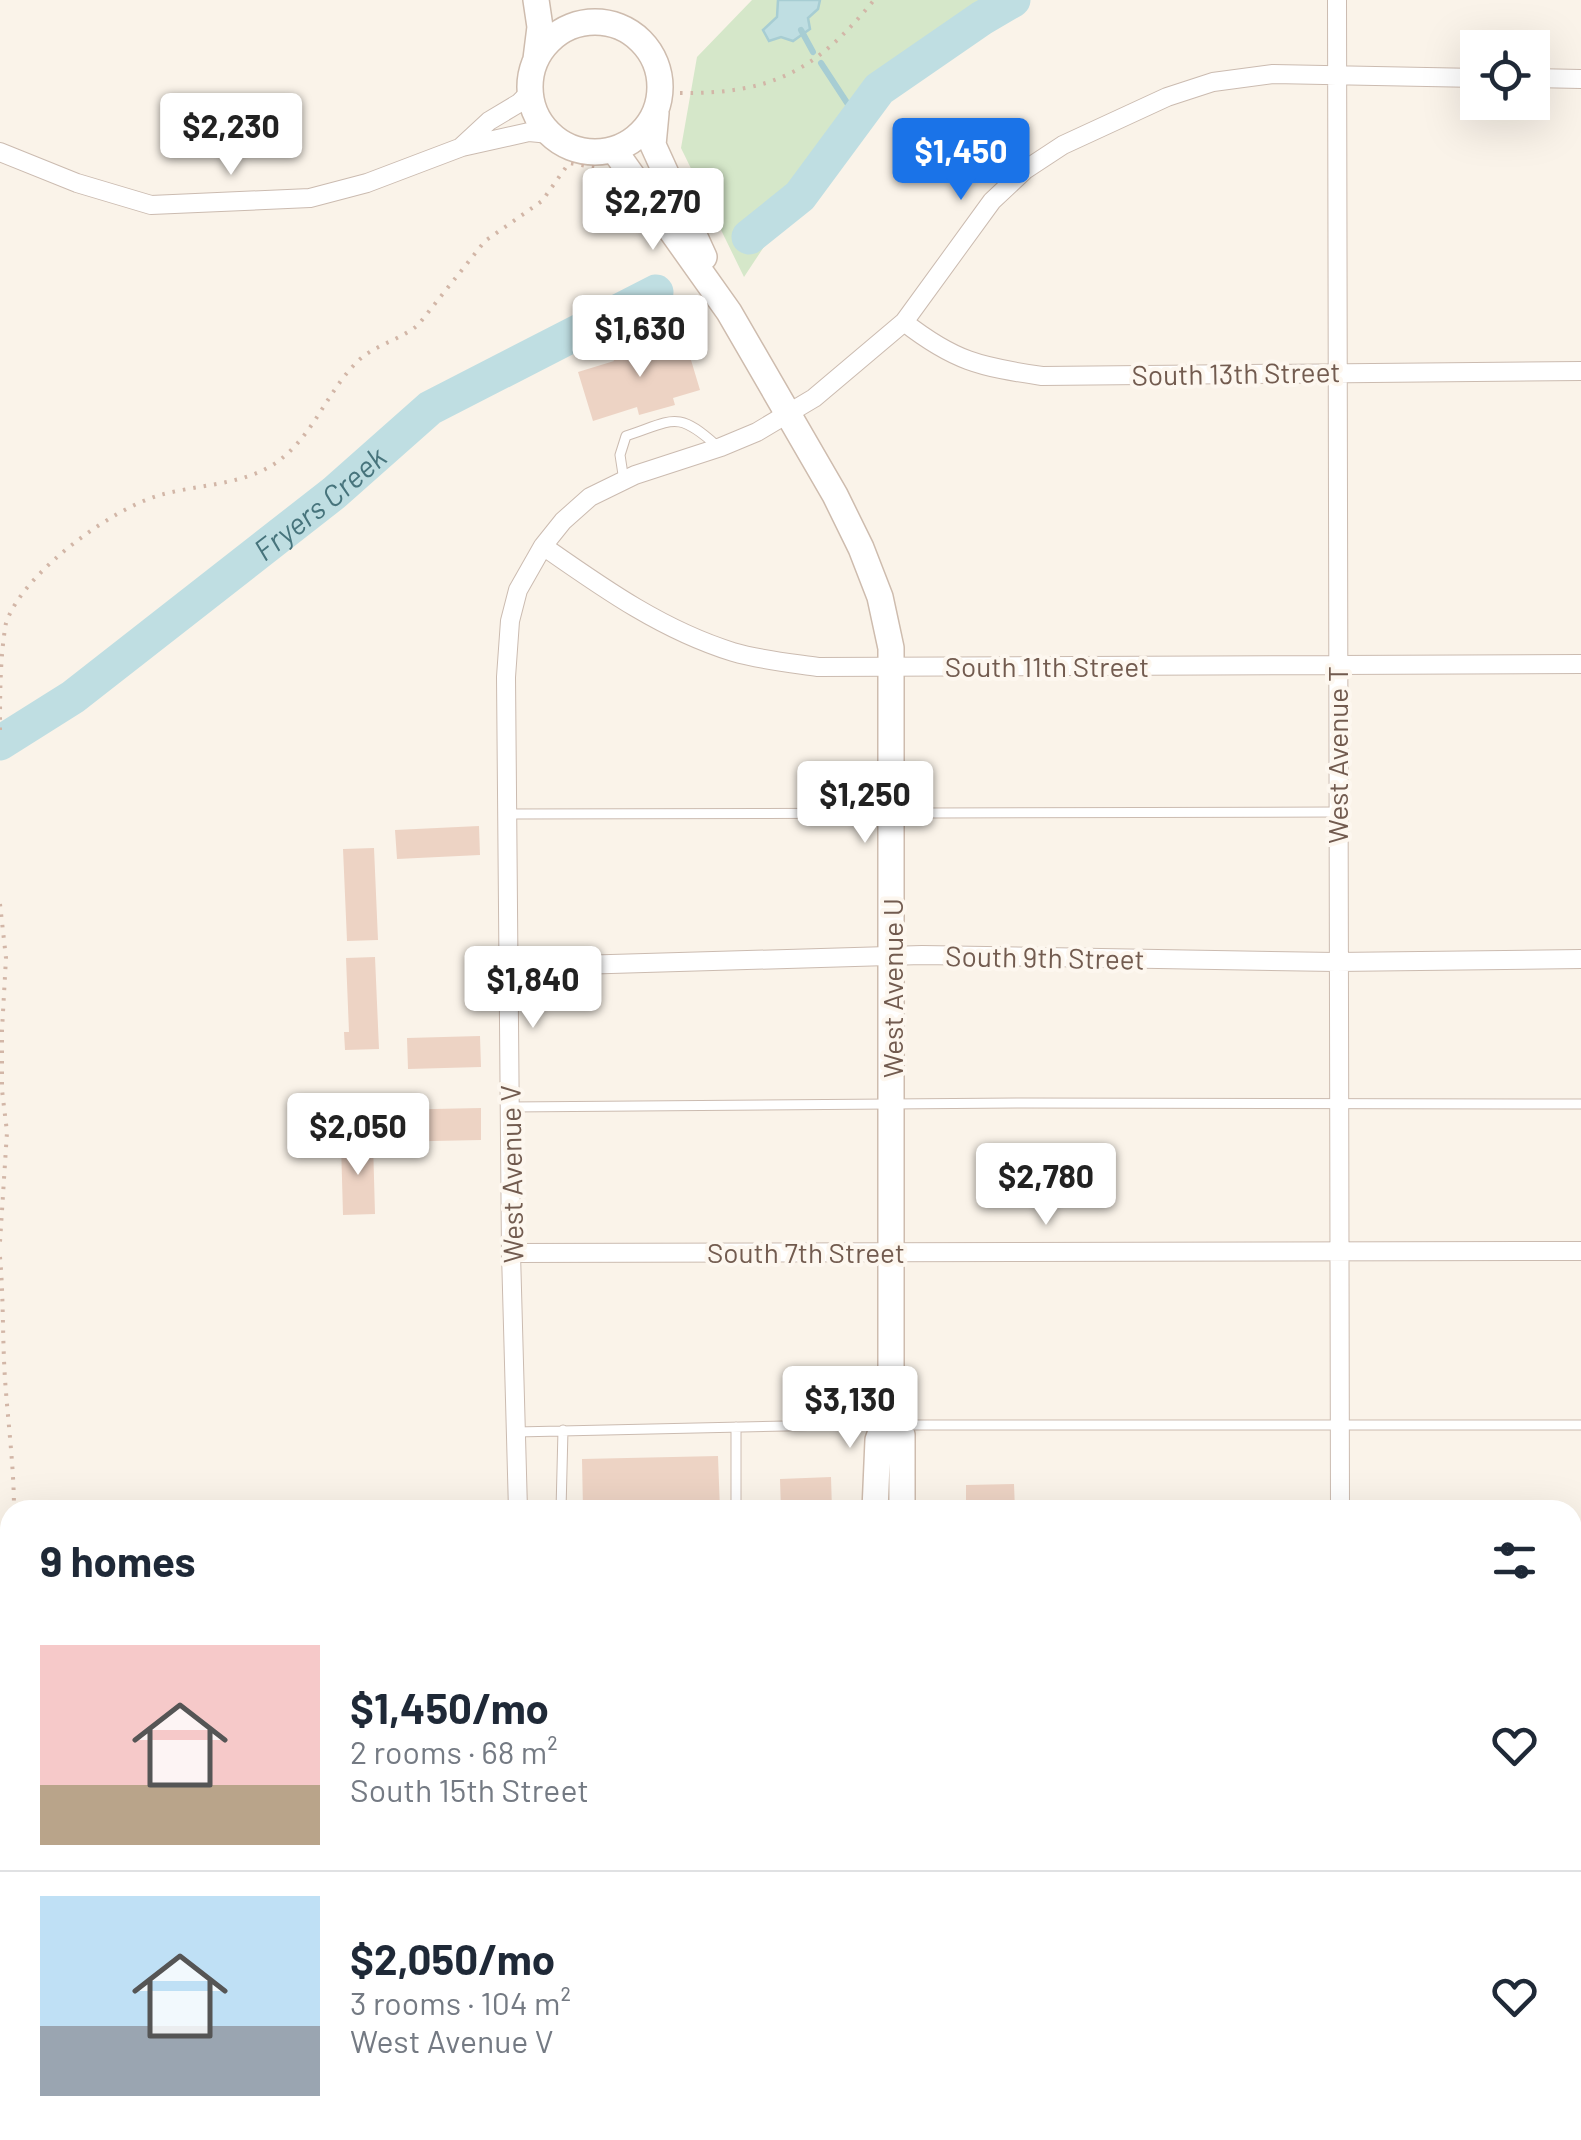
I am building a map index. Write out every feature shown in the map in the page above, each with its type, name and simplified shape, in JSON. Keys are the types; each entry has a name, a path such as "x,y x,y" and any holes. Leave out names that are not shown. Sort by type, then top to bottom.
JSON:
{"street":[{"path":"536,0 540,27 530,92 540,122 550,134 580,150 610,159 644,131 656,111 660,78 646,47 634,35 603,22 570,0"},
{"name":"West Avenue T","path":"1337,0 1340,1500"},
{"path":"535,63 555,36 570,27 603,22"},
{"name":"West Avenue V","path":"518,1500 511,1253 506,677 510,620 518,590 542,546 563,520 590,497 624,480 719,448 814,398 904,322 992,200 1025,170 1064,145 1167,98 1213,82 1273,74 1460,78"},
{"path":"1550,78 1581,78"},
{"path":"462,147 489,121 530,92"},
{"name":"West Avenue U","path":"656,111 653,145 729,312 861,548 880,597 891,648 891,1418 878,1440 875,1500"},
{"path":"0,152 77,184 152,205 310,198 367,183 462,147 529,132 550,134"},
{"name":"West Avenue U","path":"610,159 729,312"},
{"name":"South 13th Street","path":"904,322 940,350 989,368 1042,376 1581,371"},
{"name":"South 11th Street","path":"542,546 639,611 694,637 736,653 818,667 1581,664"},
{"name":"South 9th Street","path":"509,967 892,956 1336,962 1581,958"},
{"name":"South 7th Street","path":"511,1253 1581,1251"},
{"name":"West Avenue U","path":"891,1418 902,1435 902,1500"}],"lane":[{"path":"624,480 620,455 626,436 670,421 683,420 719,448"},
{"path":"507,814 1337,812"},
{"path":"510,1107 1581,1104"},
{"path":"516,1432 891,1418 1581,1425"},
{"path":"736,1426 736,1500"},
{"path":"561,1500 564,1430"}],"path":[{"path":"680,93 725,94 769,83 816,60 848,32 874,0"},
{"path":"0,730 1,646 11,609 28,587 98,523 139,501 270,466 316,422 362,358 418,326 485,241 542,201 569,163 610,159"},
{"path":"0,904 6,958 2,1090 8,1132 0,1242"},
{"path":"0,1257 14,1500"}],"green space":[{"path":"752,0 998,0 876,87 839,133 744,277 681,148 697,57"}],"water":[{"path":"778,0 820,0 818,9 808,18 810,29 793,41 781,37 769,41 763,30 777,17"}],"building":[{"path":"685,340 700,390 673,398 675,405 639,415 637,407 593,421 578,372 614,361 611,354 646,343 649,351"},
{"path":"479,826 480,855 397,859 395,830"},
{"path":"374,848 378,940 347,941 343,849"},
{"path":"375,957 379,1049 345,1050 344,1032 349,1032 346,958"},
{"path":"480,1036 481,1067 408,1069 407,1038"},
{"path":"481,1108 481,1140 386,1142 385,1110"},
{"path":"373,1142 375,1214 343,1215 341,1143"},
{"path":"718,1456 720,1500 583,1500 582,1459"},
{"path":"831,1477 832,1500 781,1500 780,1479"},
{"path":"1014,1484 1015,1500 966,1500 966,1485"}],"waterway":[{"name":"Fryers Creek","path":"749,237 800,196 879,89 1013,0"},
{"path":"801,30 813,52"},
{"path":"821,63 857,118"},
{"name":"Fryers Creek","path":"0,743 73,697 334,493 430,408 656,292"}]}
